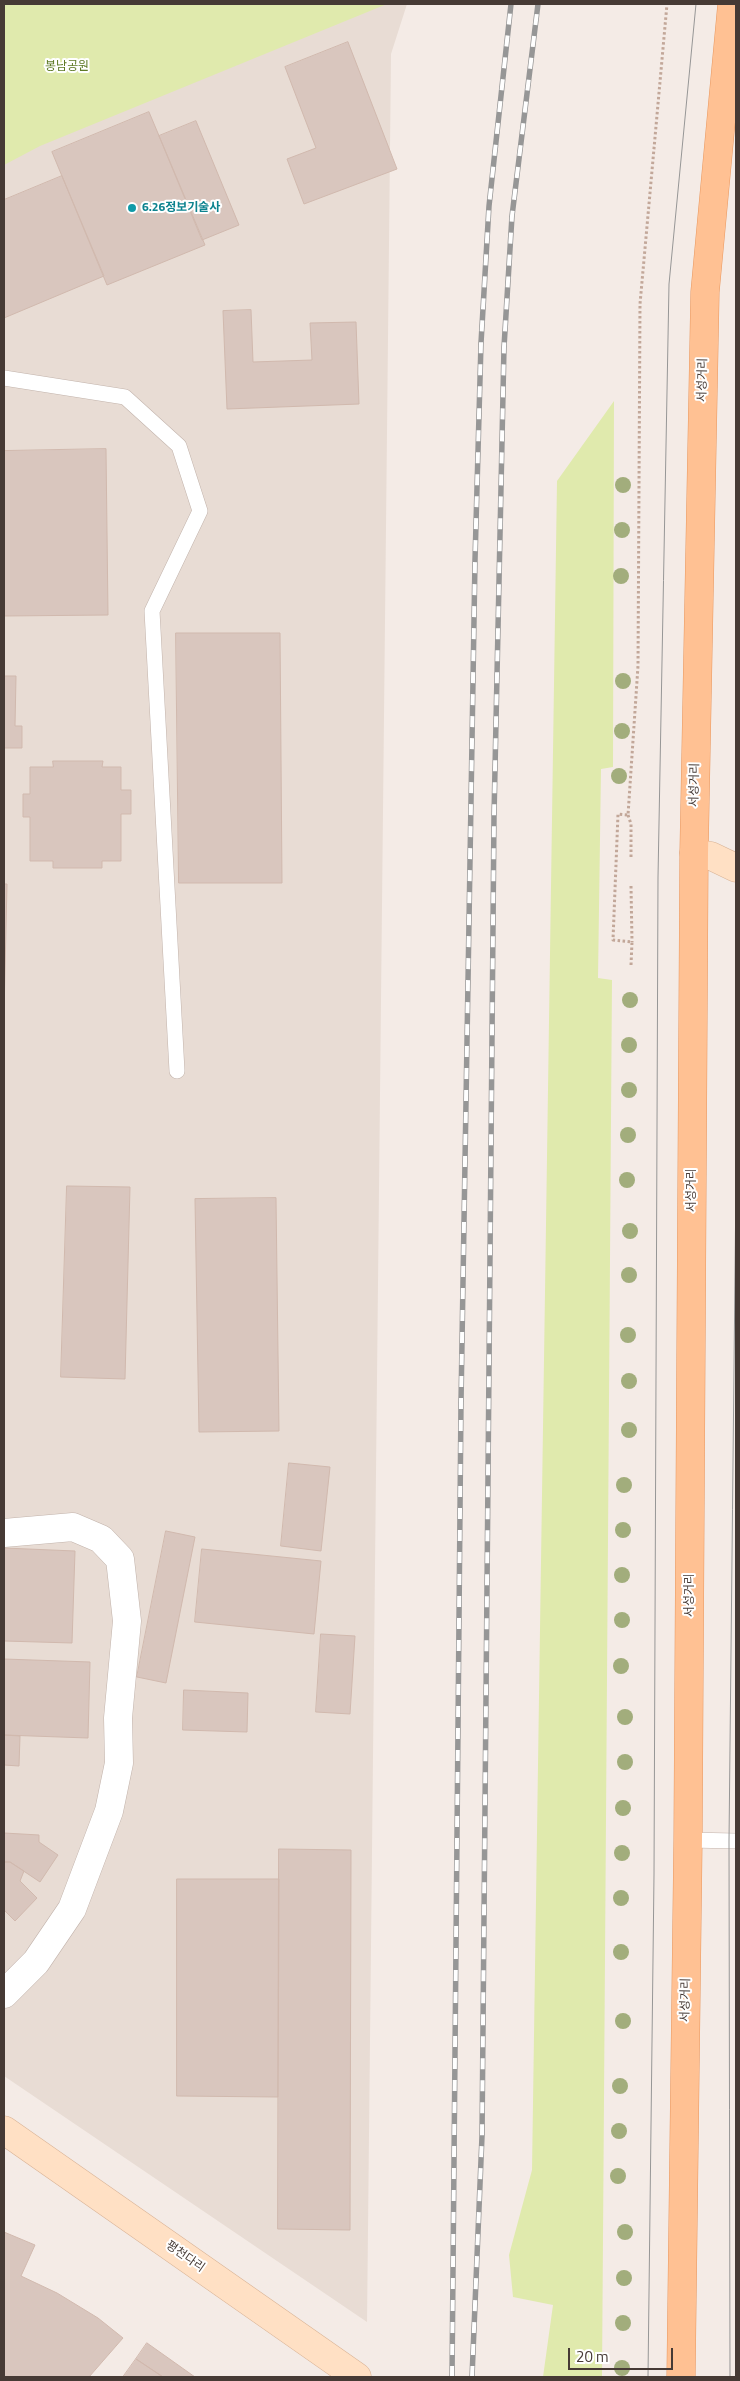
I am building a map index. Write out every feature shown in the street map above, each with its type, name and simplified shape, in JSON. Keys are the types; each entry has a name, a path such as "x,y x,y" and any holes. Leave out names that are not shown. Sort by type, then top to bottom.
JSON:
{"main road":[{"name":"서성거리","path":"682,2377 688,1840 694,853 705,292 732,4"}],"street":[{"path":"694,853 711,856 736,868"},
{"path":"4,1533 73,1527 102,1539 120,1559 127,1621 118,1718 119,1764 108,1811 72,1909 36,1962 4,1994"},
{"name":"평천다리","path":"9,2133 357,2377"},
{"path":"682,2312 690,2377"}],"lane":[{"path":"4,378 125,397 179,446 200,511 152,611 177,1071"},
{"path":"688,1840 736,1841"}],"path":[{"path":"631,860 631,824 628,815 638,666 640,304 667,4"},
{"path":"628,815 618,814 613,940 632,942"},
{"path":"631,886 631,965"}],"shaded area":[{"path":"4,4 407,4 391,54 367,2322 4,2076"}],"green space":[{"name":"봉남공원","path":"4,4 387,4 40,146 4,165"},
{"path":"614,401 613,767 601,769 598,978 612,980 602,2377 543,2377 553,2305 513,2297 509,2255 532,2170 557,481"}],"building":[{"path":"348,42 397,169 304,204 287,159 316,148 285,67"},
{"name":"6.26정보기술사","path":"149,112 205,245 107,285 52,152"},
{"path":"196,121 239,225 202,240 159,136"},
{"path":"62,176 104,276 4,318 4,200"},
{"path":"251,310 253,362 312,360 310,323 356,322 359,404 227,409 223,311"},
{"path":"106,449 108,615 4,616 4,451"},
{"path":"176,633 280,633 282,883 179,883"},
{"path":"4,676 16,676 15,726 22,726 22,748 4,748"},
{"path":"53,761 103,761 102,767 121,767 121,790 131,790 131,814 121,814 121,861 102,861 102,868 53,868 53,861 30,861 30,817 23,817 23,794 30,794 30,767 53,767"},
{"path":"4,884 7,884 4,1014"},
{"path":"67,1186 130,1187 125,1379 61,1377"},
{"path":"276,1198 279,1431 199,1432 195,1199"},
{"path":"289,1463 330,1467 321,1551 281,1546"},
{"path":"166,1531 195,1537 166,1683 137,1677"},
{"path":"4,1548 75,1551 72,1643 4,1641"},
{"path":"202,1549 321,1561 314,1634 195,1622"},
{"path":"321,1634 355,1636 350,1714 316,1712"},
{"path":"4,1659 90,1662 88,1738 4,1735"},
{"path":"184,1690 248,1693 247,1732 183,1730"},
{"path":"4,1735 20,1736 19,1766 4,1765"},
{"path":"4,1833 39,1835 39,1842 58,1855 40,1882 10,1862 4,1862"},
{"path":"279,1849 351,1850 350,2230 278,2229"},
{"path":"4,1862 10,1862 24,1871 20,1881 37,1898 15,1921 4,1910"},
{"path":"177,1879 279,1879 278,2097 177,2096"},
{"path":"4,2232 35,2245 21,2276 57,2293 98,2318 123,2338 89,2377 4,2377"},
{"path":"147,2343 195,2377 163,2377 136,2359"},
{"path":"136,2359 163,2377 123,2377"}],"tram line":[{"path":"648,2377 654,1875 658,877 669,284 696,4"},
{"path":"730,2377 729,1841 736,1179"}],"railway":[{"path":"452,2377 461,1402 475,560 481,343 489,206 511,4"},
{"path":"472,2377 482,2136 494,816 504,347 512,216 538,4"}],"place":[{"name":"6.26정보기술사","path":"132,208"}]}
